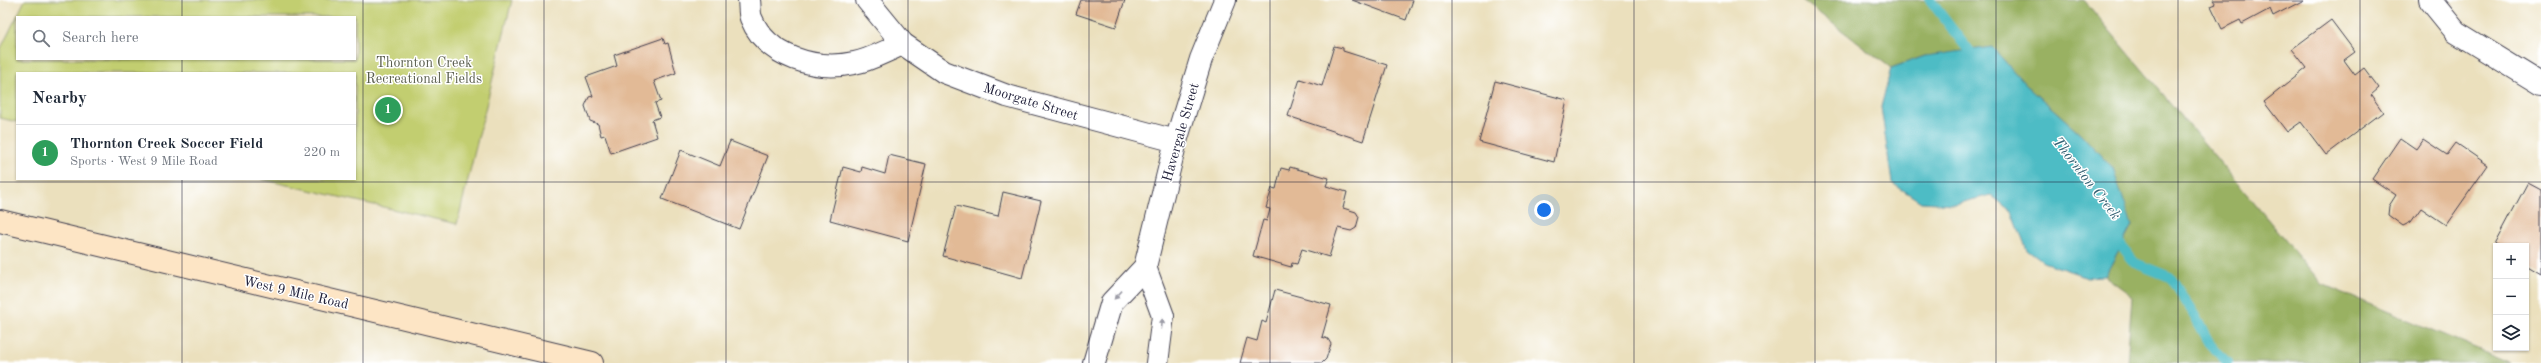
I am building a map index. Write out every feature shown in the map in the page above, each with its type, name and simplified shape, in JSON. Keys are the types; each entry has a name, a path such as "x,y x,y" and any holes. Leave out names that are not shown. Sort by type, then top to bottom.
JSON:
{"street":[{"path":"749,0 751,18 764,38 787,56 820,66 855,63 903,44"},
{"name":"Moorgate Street","path":"867,0 903,44 944,72 1006,96 1176,141"},
{"name":"Havergale Street","path":"1094,363 1112,302 1145,267 1176,141 1201,59 1225,0"},
{"path":"2430,0 2456,32 2541,84"},
{"name":"West 9 Mile Road","path":"0,221 592,363"},
{"path":"1145,267 1163,316 1157,363"}],"green space":[{"name":"Thornton Creek Recreational Fields","path":"25,0 512,0 457,224 265,180 356,180 356,72 16,72 16,122 0,118 0,50 16,18 16,60 356,60 356,16 17,16"},
{"path":"1802,0 2084,0 2322,284 2511,363 2127,363 2132,296 2105,276 2132,225 2081,134 2026,85 1925,56 1891,68"}],"water":[{"path":"1992,47 2026,85 2081,134 2113,169 2132,225 2105,276 2087,277 2043,262 2027,250 2012,212 1991,195 1955,204 1921,202 1892,183 1881,107 1891,68 1925,56"}],"building":[{"path":"1081,0 1125,0 1116,27 1076,14"},
{"path":"1352,0 1413,0 1406,20"},
{"path":"2213,0 2304,0 2273,16 2270,9 2242,24 2240,20 2222,29 2211,6 2216,4"},
{"path":"2331,20 2355,52 2344,60 2355,75 2364,68 2379,88 2371,95 2383,112 2326,155 2301,122 2287,132 2264,102 2307,68 2292,49"},
{"path":"663,38 665,44 668,43 676,73 654,81 661,101 655,103 660,117 652,120 657,137 611,153 605,135 601,136 598,124 590,121 585,106 589,97 593,96 586,77 617,66 614,55"},
{"path":"1334,46 1343,48 1343,51 1387,65 1363,141 1288,116 1300,79 1322,86"},
{"path":"1495,81 1567,100 1554,162 1479,142"},
{"path":"2400,138 2416,149 2423,139 2447,155 2456,143 2488,165 2446,225 2421,208 2411,222 2403,226 2388,215 2389,206 2396,195 2372,179"},
{"path":"730,141 768,156 739,229 662,199 681,150 720,166"},
{"path":"889,155 926,164 908,241 830,220 843,167 861,172 862,167 885,174"},
{"path":"1290,167 1329,178 1326,186 1347,192 1343,208 1356,212 1359,217 1356,228 1351,231 1338,228 1329,257 1302,249 1297,264 1292,263 1291,267 1253,256 1263,220 1267,221 1270,209 1266,208 1272,188 1276,189 1281,168 1289,170"},
{"path":"2528,182 2541,189 2541,274 2529,267 2529,243 2496,243"},
{"path":"1003,192 1041,201 1022,278 943,256 956,206 998,216"},
{"path":"1275,290 1331,305 1322,337 1328,339 1331,344 1326,359 1322,363 1240,363 1247,338 1257,341 1262,321 1266,323"}],"waterway":[{"name":"Thornton Creek","path":"1930,0 1976,60"},
{"name":"Thornton Creek","path":"2113,235 2135,263 2170,277 2192,311 2209,342 2227,363"}],"place":[{"name":"Thornton Creek Soccer Field","path":"388,110"}]}
